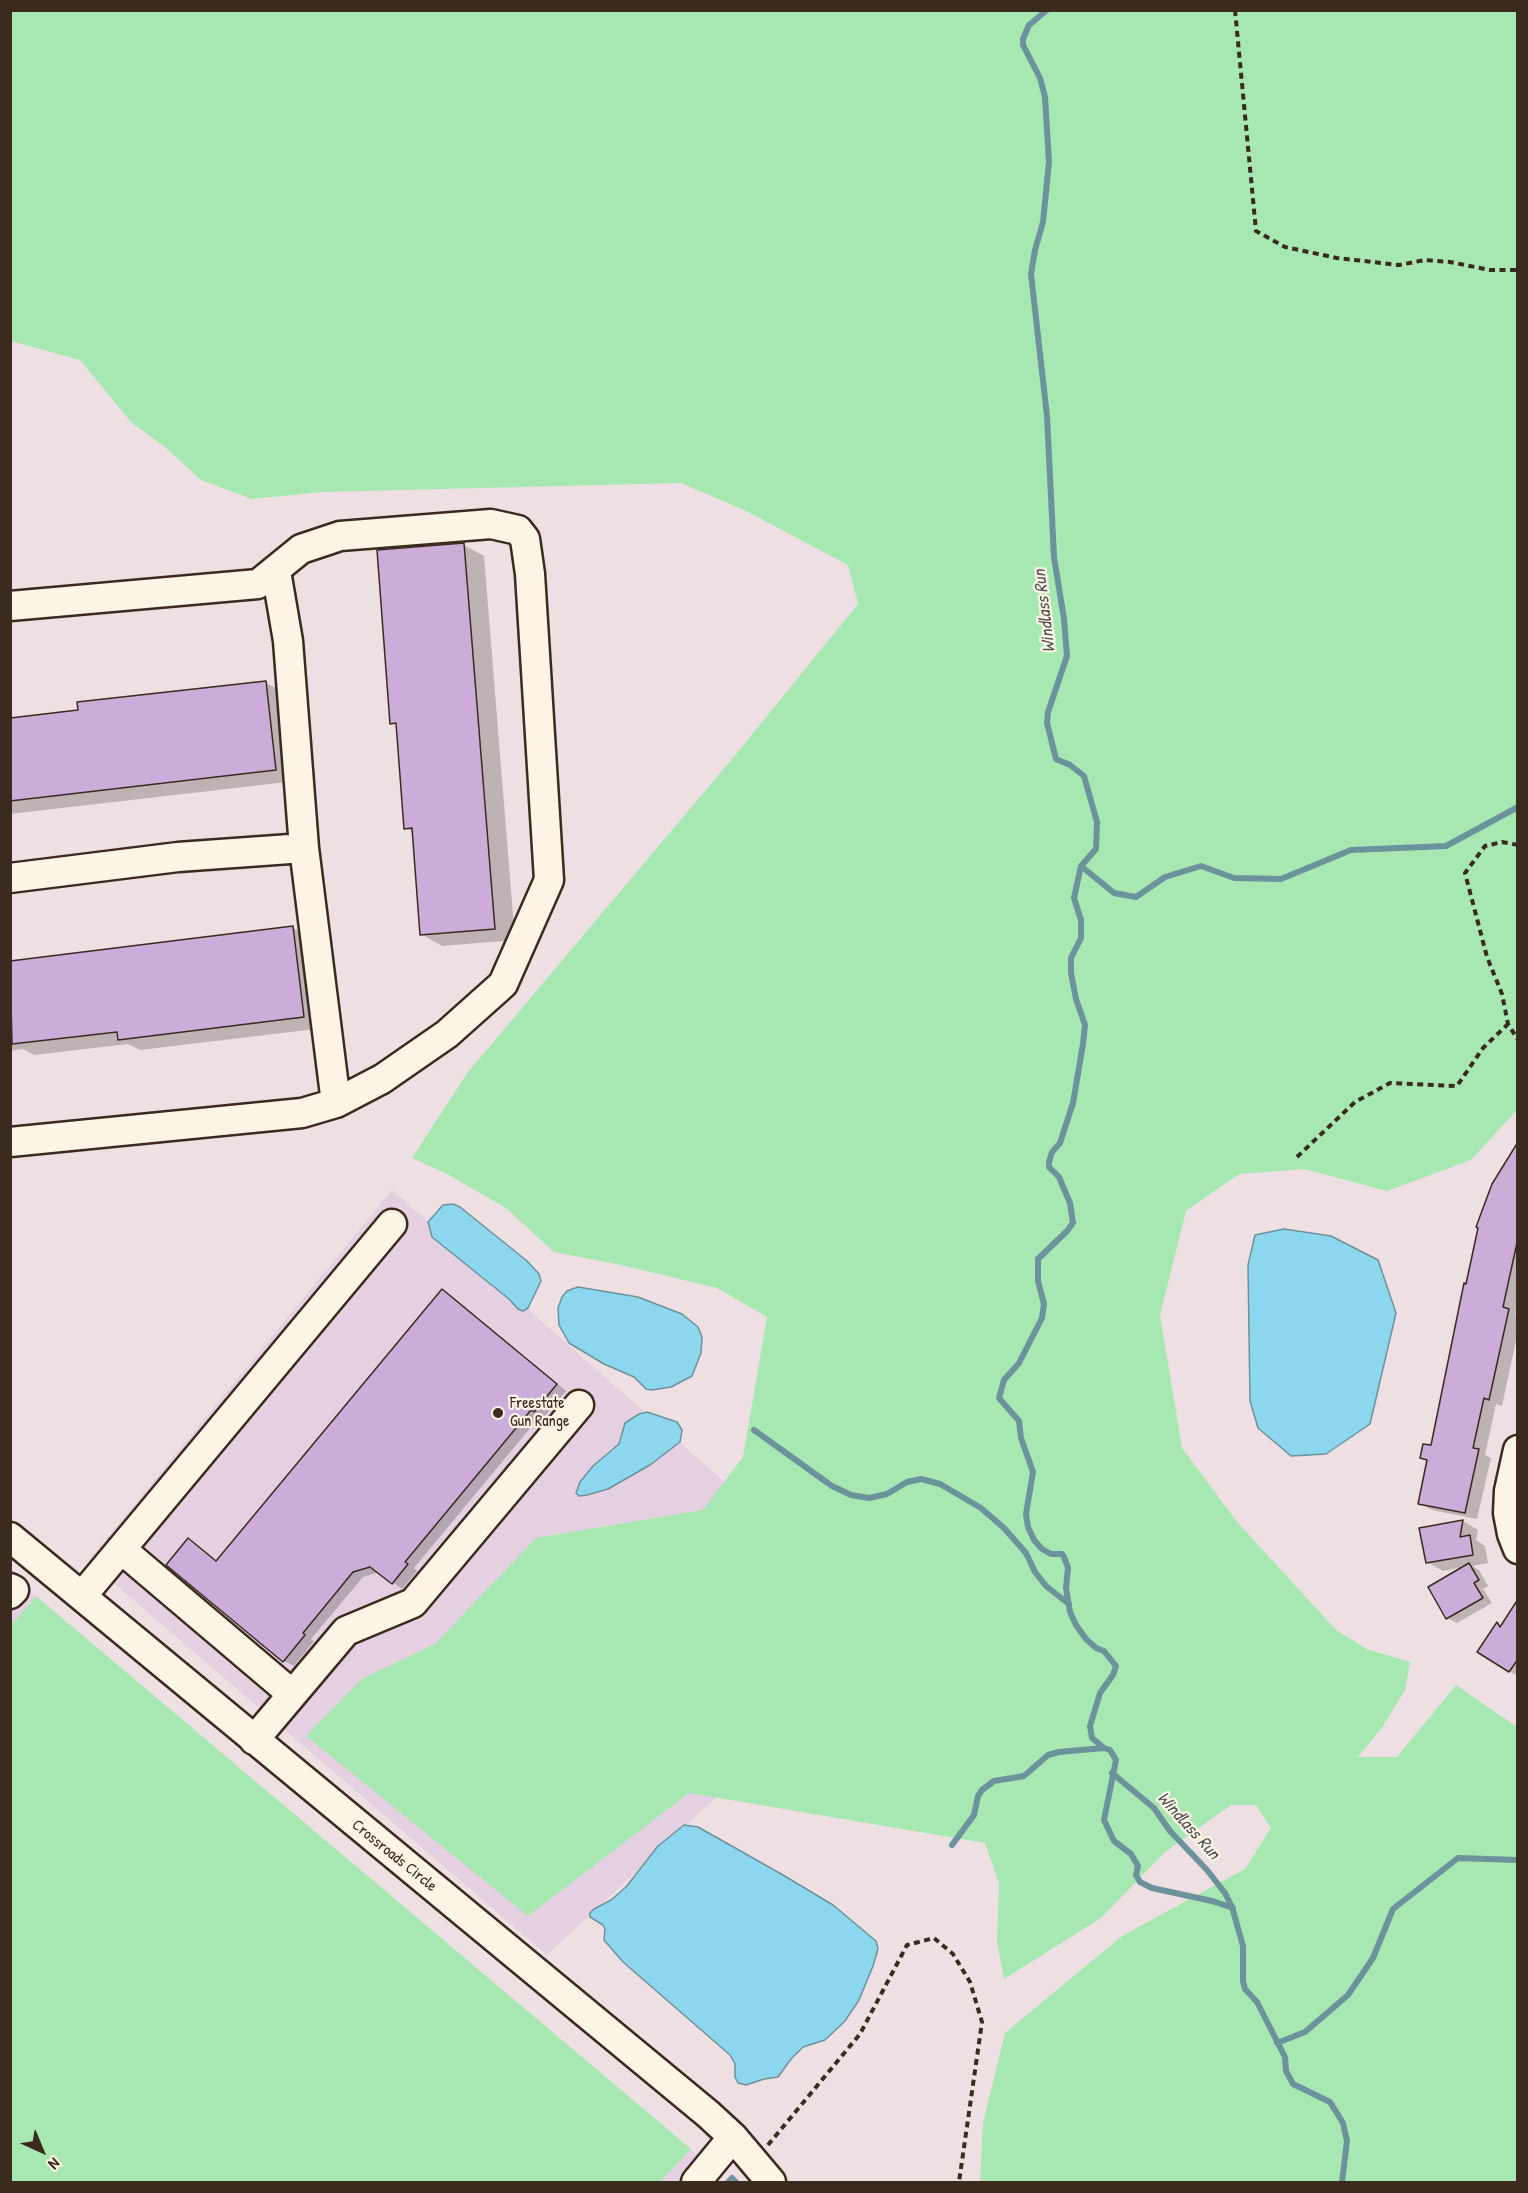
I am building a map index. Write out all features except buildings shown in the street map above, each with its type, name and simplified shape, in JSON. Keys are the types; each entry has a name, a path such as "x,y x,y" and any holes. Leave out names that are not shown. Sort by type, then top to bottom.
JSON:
{"street":[{"path":"10,606 258,584 301,549 340,537 491,524 518,530 525,539 530,574 549,880 503,984 447,1034 382,1079 336,1102 302,1113 10,1142"},
{"path":"276,571 288,641 304,848 336,1102"},
{"path":"10,878 178,857 304,848"},
{"path":"82,1596 392,1224"},
{"path":"254,1740 346,1631 413,1603 579,1405"},
{"path":"1518,1450 1509,1491 1508,1513 1518,1549"},
{"name":"Crossroads Circle","path":"10,1537 678,2089 733,2137 762,2172"},
{"path":"121,1549 292,1694"},
{"path":"10,1588 14,1590 10,1594"},
{"path":"696,2182 733,2137"}],"path":[{"path":"1235,10 1256,231 1286,247 1337,258 1399,265 1425,260 1450,262 1490,270 1518,270"},
{"path":"1518,845 1502,842 1485,846 1465,873 1487,957 1502,994 1508,1024 1518,1041"},
{"path":"1297,1157 1355,1102 1390,1083 1457,1086 1483,1048 1508,1024"},
{"path":"762,2172 860,2034 907,1945 934,1938 952,1954 970,1982 982,2022 959,2182"}],"shaded area":[{"path":"392,1190 893,1630 845,1683 702,1810 547,1955 88,1561"},
{"path":"11,1577 36,1596 11,1626"},
{"path":"691,2149 720,2182 660,2182"}],"green space":[{"path":"10,11 1517,11 1517,1110 1471,1160 1387,1191 1304,1169 1239,1174 1186,1211 1160,1315 1182,1448 1238,1523 1336,1630 1367,1649 1410,1662 1405,1690 1383,1726 1358,1757 1397,1757 1456,1685 1517,1727 1517,2182 980,2182 983,2123 1005,2033 1122,1936 1245,1869 1271,1828 1256,1805 1231,1805 1165,1852 1101,1918 1004,1979 997,1942 999,1883 985,1843 689,1793 528,1916 306,1736 362,1679 435,1644 536,1538 703,1510 743,1457 767,1317 717,1288 554,1252 506,1208 447,1174 412,1158 468,1072 732,759 858,604 848,565 744,510 681,483 322,492 252,499 201,480 165,447 132,423 80,360 11,341"},
{"path":"36,1596 691,2149 660,2182 11,2182 10,1626"}],"water":[{"path":"453,1204 460,1207 527,1261 539,1274 541,1281 528,1308 523,1311 518,1309 509,1299 432,1237 428,1222 443,1205"},
{"path":"1284,1229 1331,1236 1378,1260 1396,1313 1370,1424 1326,1454 1291,1456 1258,1428 1250,1401 1248,1265 1255,1235"},
{"path":"578,1287 638,1297 682,1314 698,1327 702,1337 701,1353 692,1376 671,1387 646,1389 634,1377 604,1364 569,1343 559,1325 558,1308 567,1291"},
{"path":"647,1412 677,1422 682,1430 680,1442 650,1465 608,1489 579,1496 576,1493 580,1482 593,1466 619,1444 625,1423"},
{"path":"684,1825 698,1827 833,1905 876,1941 878,1949 873,1966 859,2000 845,2021 825,2040 803,2047 778,2077 746,2085 738,2083 735,2077 735,2064 730,2055 623,1962 604,1940 603,1925 590,1917 594,1909 611,1900 626,1887 658,1846"}],"waterway":[{"name":"Windlass Run","path":"1047,10 1029,25 1023,39 1023,45 1040,78 1045,97 1049,162 1043,222 1031,274 1047,416 1054,557 1064,619 1067,656 1048,712 1047,723 1056,759 1070,765 1084,776 1097,822 1096,849 1081,866 1074,898 1081,920 1081,938 1071,958 1071,973 1076,999 1085,1025 1083,1044 1073,1103 1060,1143 1052,1152 1049,1162 1049,1167 1059,1177 1070,1203 1073,1223 1038,1259 1038,1281 1044,1304 1042,1318 1019,1363 1004,1380 999,1398 1019,1421 1021,1438 1033,1472 1026,1514 1028,1527 1034,1540 1042,1549 1051,1554 1062,1554 1064,1557 1068,1568 1066,1588 1070,1612 1076,1625 1086,1639 1096,1648 1104,1651 1116,1666 1113,1675 1100,1693 1090,1726 1092,1738 1110,1750 1116,1760 1104,1820 1114,1841 1131,1854 1138,1866 1136,1875 1140,1882 1152,1888 1233,1908"},
{"path":"1081,866 1114,893 1136,897 1165,877 1201,866 1234,878 1281,879 1351,850 1446,846 1518,807"},
{"path":"754,1430 832,1486 851,1495 869,1498 887,1494 907,1482 921,1479 940,1484 981,1508 1004,1528 1026,1553 1035,1572 1046,1586 1069,1604"},
{"path":"952,1845 974,1815 978,1796 994,1781 1024,1776 1048,1755 1104,1748"},
{"name":"Windlass Run","path":"1112,1773 1154,1808 1170,1831 1225,1893 1232,1907 1243,1946 1245,1989 1257,2002 1285,2057 1286,2071 1293,2084 1330,2102 1343,2123 1347,2141 1342,2182"},
{"path":"1277,2043 1305,2032 1348,1995 1373,1958 1393,1909 1458,1858 1518,1860"},
{"path":"728,2182 732,2178 736,2182"}],"place":[{"name":"Freestate Gun Range","path":"498,1413"}]}
